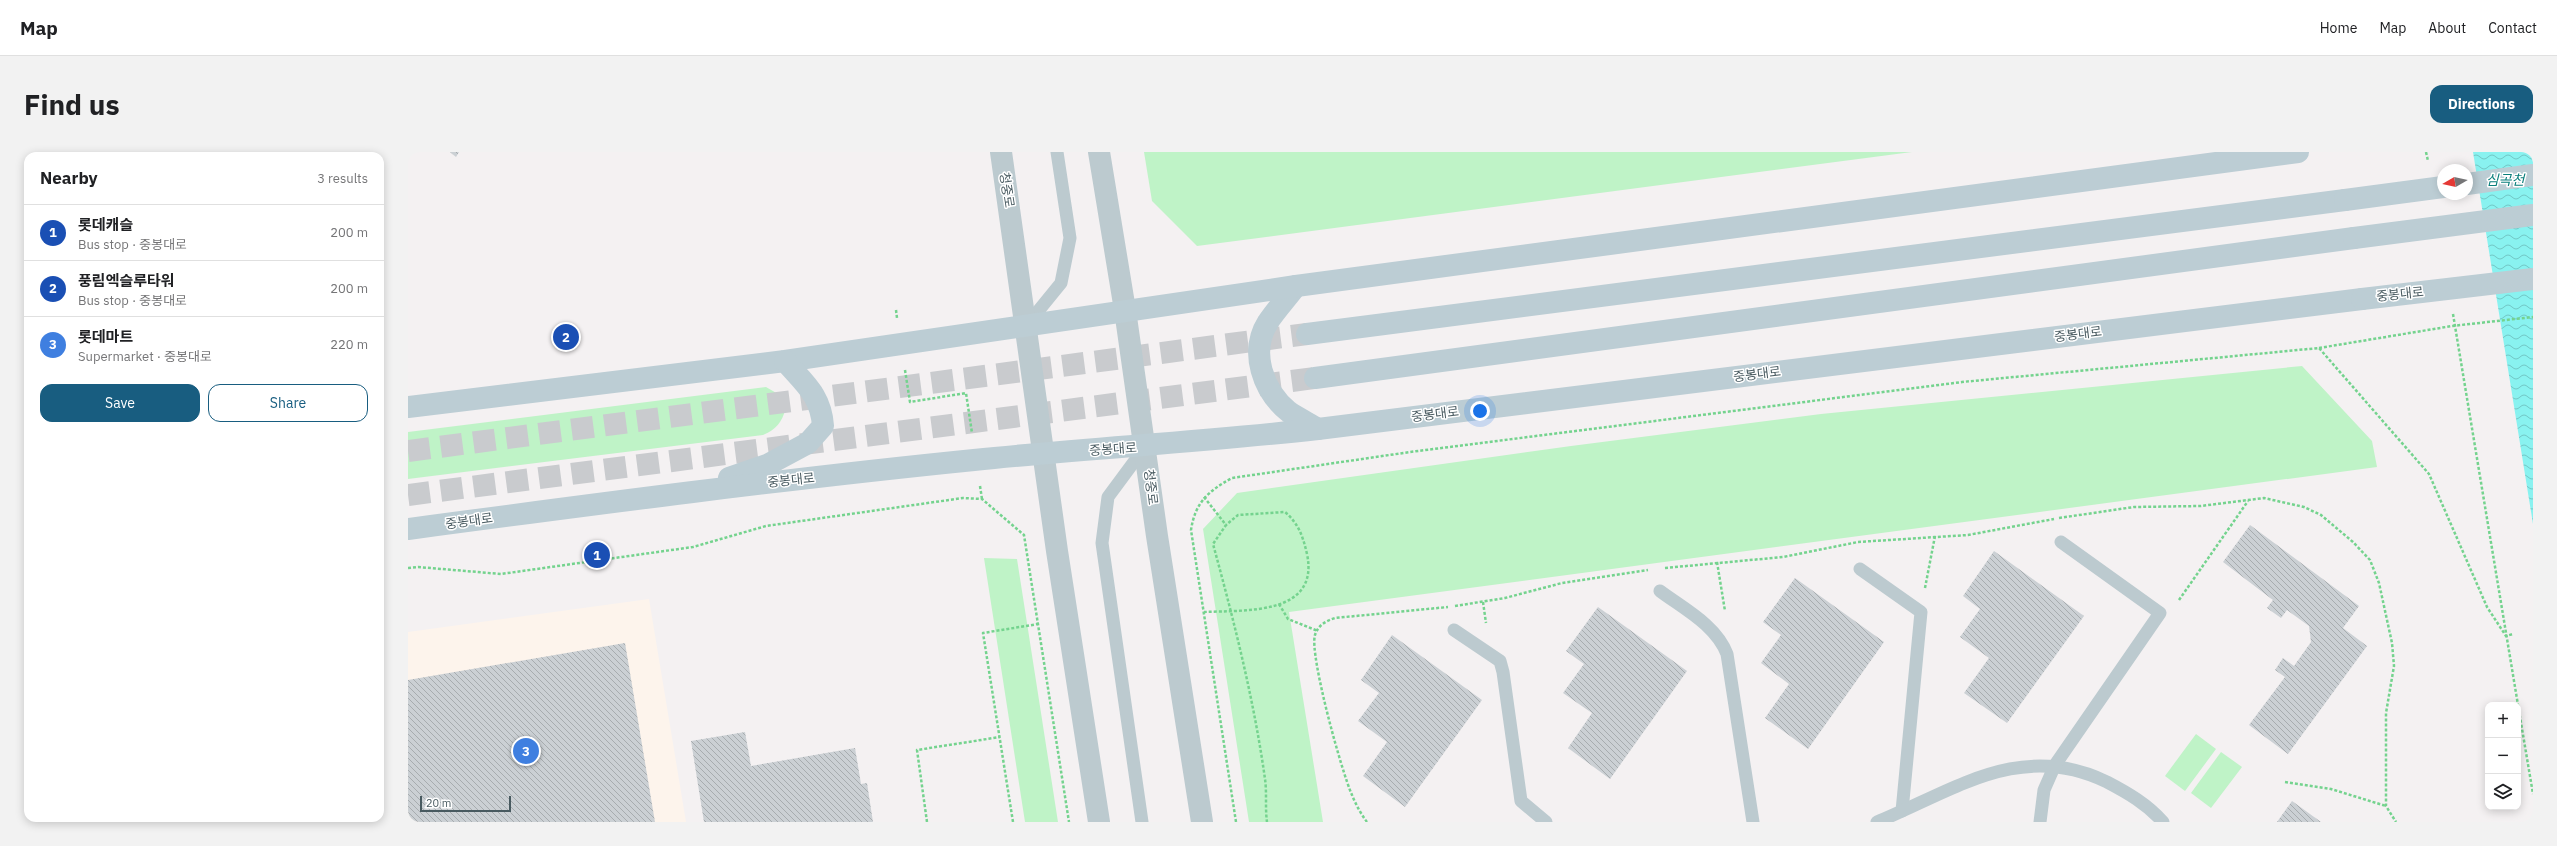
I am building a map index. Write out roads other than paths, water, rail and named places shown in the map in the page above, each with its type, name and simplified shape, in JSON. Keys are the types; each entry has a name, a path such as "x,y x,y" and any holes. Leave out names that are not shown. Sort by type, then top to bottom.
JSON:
{"main road":[{"path":"408,407 785,361 1296,286 2298,152"},
{"path":"2473,183 2533,175"},
{"path":"1307,334 2437,188"},
{"path":"1315,378 2533,215"},
{"name":"중봉대로","path":"408,529 688,492 968,460 1145,447 1318,429 2533,279"},
{"path":"1296,286 1267,323 1259,343 1260,370 1266,385 1288,411 1318,429"},
{"path":"688,492 767,465 808,443 823,426 822,410 817,398 785,361"}],"street":[{"name":"청중로","path":"1000,152 1026,326 1043,455 1099,822"},
{"name":"청중로","path":"1098,152 1125,310 1157,536 1202,822"}],"lane":[{"path":"1026,326 1061,283 1070,238 1057,152"},
{"path":"1142,822 1102,543 1108,496 1145,447"},
{"path":"2040,822 2044,790 2055,765 2160,613 2061,542"},
{"path":"1860,569 1921,612 1902,811"},
{"path":"1660,591 1710,628 1722,640 1726,654 1753,822"},
{"path":"1454,630 1500,662 1503,672 1521,801 1546,822"},
{"path":"1877,822 1976,778 2012,769 2055,765 2076,770 2128,793 2150,808 2163,822"}],"water":[{"name":"심곡천","path":"2473,152 2533,152 2533,524"}],"tunnel":[{"path":"408,451 1307,334"},
{"path":"408,495 1315,378"}],"place":[{"name":"풍림엑슬루타워","path":"566,337"},
{"name":"롯데캐슬","path":"597,555"},
{"name":"롯데마트","path":"526,751"}]}
